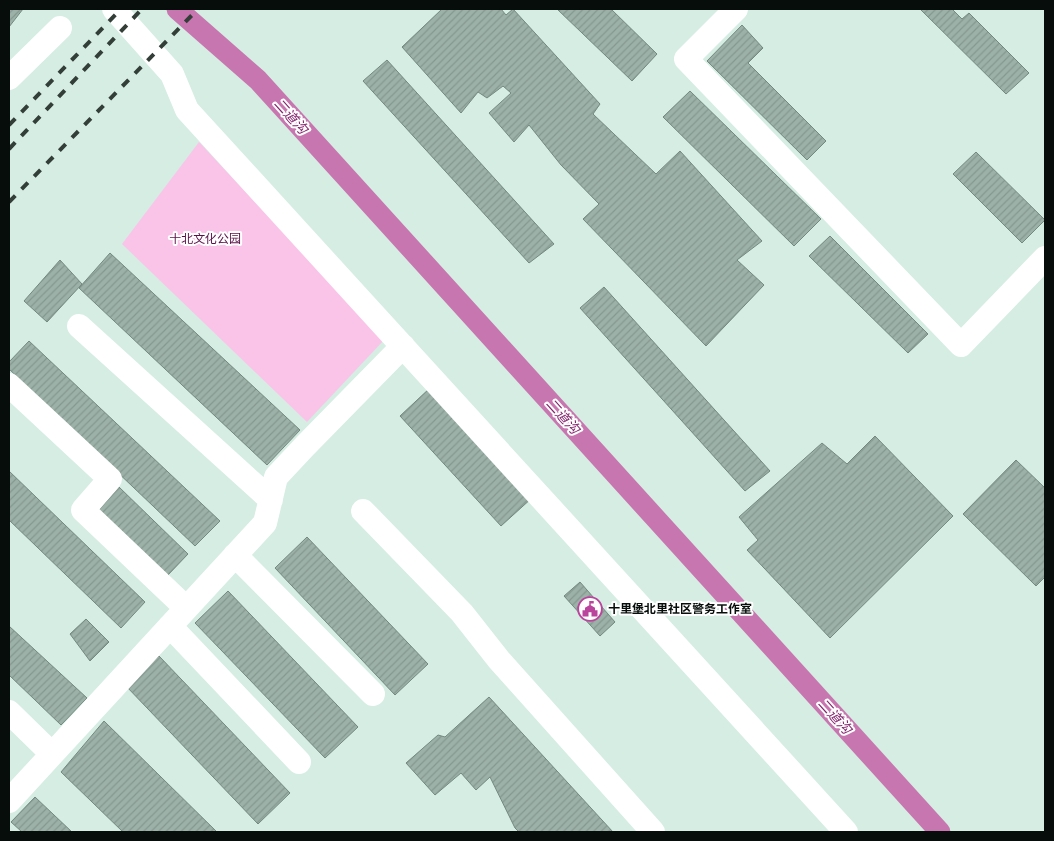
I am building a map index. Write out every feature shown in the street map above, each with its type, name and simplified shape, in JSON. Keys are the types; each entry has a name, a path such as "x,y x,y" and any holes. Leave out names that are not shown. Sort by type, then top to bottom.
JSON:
{"street":[{"path":"114,9 172,74 187,110 846,832"},
{"path":"736,9 686,59 961,345 1045,258"},
{"path":"9,78 60,28"},
{"path":"79,326 271,500"},
{"path":"9,801 266,523 276,477 403,346"},
{"path":"9,385 110,479 84,510 186,608"},
{"path":"363,511 462,613 499,660 653,832"},
{"path":"235,555 373,694"},
{"path":"170,626 298,762"},
{"path":"9,712 52,754"}],"green space":[{"name":"十北文化公园","path":"199,142 384,340 307,422 122,244"}],"building":[{"path":"9,9 23,9 9,27"},
{"path":"442,9 501,9 506,15 513,9 600,104 593,114 656,174 680,151 762,241 737,260 764,285 706,346 583,219 599,204 561,165 529,125 514,142 489,113 511,93 503,86 487,98 478,92 461,113 402,47"},
{"path":"557,9 611,9 657,54 632,81"},
{"path":"920,9 952,9 962,19 969,13 1029,73 1006,94"},
{"path":"742,25 763,48 748,63 826,141 807,160 707,61"},
{"path":"387,60 554,244 529,263 363,81"},
{"path":"690,91 821,219 794,246 663,117"},
{"path":"976,152 1045,220 1022,243 953,174"},
{"path":"830,236 928,334 908,353 809,256"},
{"path":"110,253 300,430 267,465 79,288"},
{"path":"60,260 82,284 47,322 24,301"},
{"path":"604,287 770,471 745,491 580,308"},
{"path":"29,341 220,521 195,546 9,369 9,362"},
{"path":"431,387 533,497 501,526 400,416"},
{"path":"875,436 953,516 830,638 747,550 758,540 739,517 822,443 847,464"},
{"path":"1016,460 1045,488 1045,577 1036,586 963,514"},
{"path":"9,471 145,602 121,628 9,520"},
{"path":"119,487 188,554 167,576 98,511"},
{"path":"307,537 428,664 395,695 275,568"},
{"name":"十里堡北里社区警务工作室","path":"580,582 615,622 600,636 564,596"},
{"path":"228,591 358,727 325,758 195,623"},
{"path":"86,619 109,642 90,661 70,634"},
{"path":"9,626 87,698 61,725 9,675"},
{"path":"159,656 290,793 258,824 126,686"},
{"path":"489,697 613,832 519,832 515,828 490,777 476,790 461,773 435,795 406,763 438,735 445,737"},
{"path":"104,721 217,832 123,832 61,772"},
{"path":"35,797 72,832 22,832 11,822"}],"waterway":[{"name":"二道沟","path":"177,9 258,80 940,832"}],"railway":[{"path":"9,125 121,9"},
{"path":"9,149 142,9"},
{"path":"9,202 198,9"}],"place":[{"name":"十里堡北里社区警务工作室","path":"590,609"}]}
